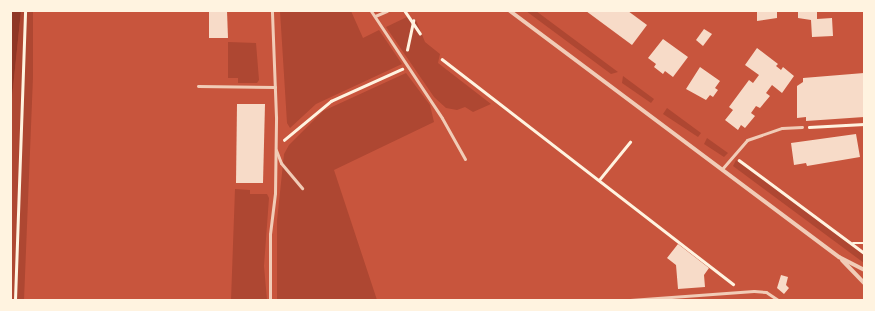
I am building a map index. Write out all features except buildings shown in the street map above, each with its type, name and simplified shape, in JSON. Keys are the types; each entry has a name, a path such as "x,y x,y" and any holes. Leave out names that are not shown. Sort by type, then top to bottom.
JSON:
{"street":[{"path":"510,11 839,256 864,270"},
{"path":"839,256 864,283"}],"lane":[{"path":"270,300 270,234 275,193 275,87 272,11"},
{"path":"371,11 405,62 465,159"},
{"path":"375,16 388,11"},
{"path":"198,86 275,87"},
{"path":"722,169 747,140 766,132 782,128 802,127"},
{"path":"275,148 281,163 302,188"},
{"path":"630,300 743,291 766,292 778,300"}],"path":[{"path":"15,300 26,43 25,11"},
{"path":"405,11 407,17 413,21 420,33"},
{"path":"405,62 413,21"},
{"path":"442,59 743,291"},
{"path":"275,148 331,101 408,67"},
{"path":"802,127 864,124"},
{"path":"599,180 630,142"},
{"path":"733,155 864,253"},
{"path":"852,244 864,243"}],"shaded area":[{"path":"11,11 21,11 11,107"},
{"path":"21,11 33,11 33,77 24,300 11,300 11,107"},
{"path":"280,11 351,11 363,38 379,30 402,64 316,104 290,128 287,123"},
{"path":"526,11 536,11 618,72 611,74"},
{"path":"407,17 416,20 425,42 440,54 438,63 491,104 473,112 465,107 457,110 446,108 434,97 386,27"},
{"path":"228,42 256,43 259,80 257,83 238,83 238,78 228,78"},
{"path":"406,73 430,105 434,122 334,170 377,300 277,300 277,221 284,154 289,145 323,111"},
{"path":"623,76 654,99 651,103 622,83"},
{"path":"667,108 701,133 698,137 663,114"},
{"path":"707,138 728,153 724,157 704,144"},
{"path":"736,160 864,255 864,263 733,166"},
{"path":"235,189 250,190 250,194 267,194 269,198 264,266 267,300 231,300"}]}
